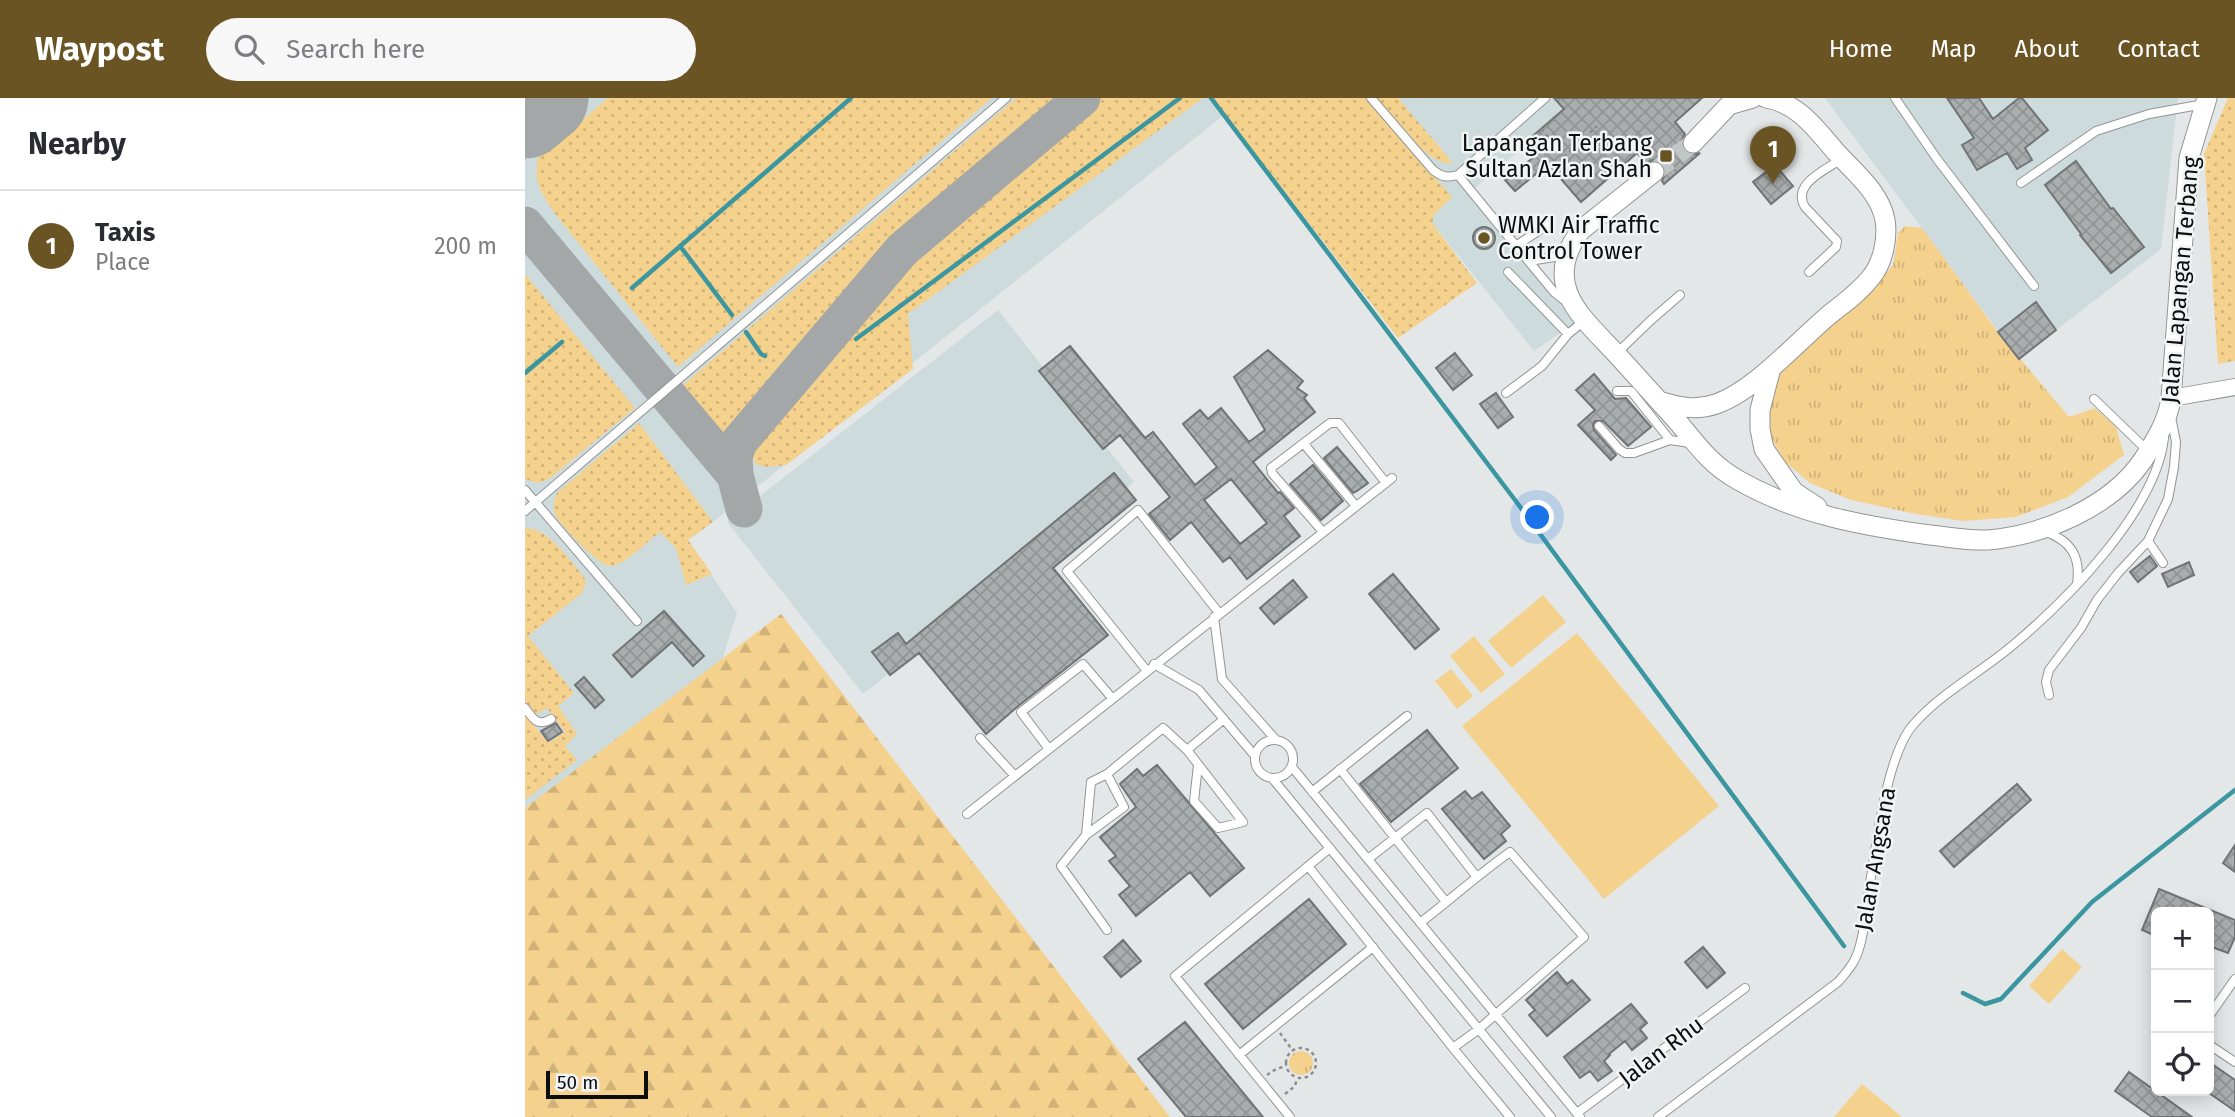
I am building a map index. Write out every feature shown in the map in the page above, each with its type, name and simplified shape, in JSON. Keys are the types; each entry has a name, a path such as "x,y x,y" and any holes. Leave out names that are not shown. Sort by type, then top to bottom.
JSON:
{"street":[{"path":"1698,141 1729,105 1753,98"},
{"path":"1658,401 1691,408 1714,405 1739,392 1859,292 1873,275 1883,254 1885,230 1882,210 1873,192 1797,110 1766,98"},
{"name":"Jalan Lapangan Terbang","path":"1658,177 1625,195 1581,230 1568,255 1565,271 1566,291 1579,314 1711,462 1768,496 1798,509 1836,519 1902,531 1985,540 2013,537 2041,530 2101,501 2120,486 2148,451 2169,409 2189,158 2205,101"},
{"name":"Jalan Lapangan Terbang","path":"1771,368 1760,410 1764,449 1794,492 1836,519"},
{"path":"2169,409 2235,387"}],"lane":[{"path":"525,511 1006,98"},
{"path":"1371,98 1442,177 1458,175 1545,98"},
{"path":"1895,98 1937,159 2034,286"},
{"path":"2021,183 2096,131 2149,114 2205,101"},
{"path":"1809,272 1836,247 1836,241 1805,207 1801,192 1817,175 1842,158"},
{"path":"1458,175 1562,299 1579,314 1568,334 1542,366 1506,393"},
{"path":"1517,245 1549,224"},
{"path":"1529,261 1568,255"},
{"path":"1508,272 1568,334"},
{"path":"1616,354 1680,296"},
{"path":"1617,391 1631,391 1670,440"},
{"path":"2094,399 2148,451"},
{"path":"2049,695 2046,682 2049,670 2081,628 2104,591 2148,541 2168,499 2176,442 2169,409"},
{"name":"Jalan Angsana","path":"1658,1117 1838,982 1854,962 1862,933 1887,786 1911,726 1946,694 2013,645 2077,584 2116,539 2148,488 2162,451 2169,409"},
{"path":"967,814 1389,481 1339,423 1330,423 1272,468 1272,473 1323,532"},
{"path":"1599,426 1625,453 1634,453 1670,440 1696,444"},
{"path":"1304,444 1356,506"},
{"path":"525,490 637,621"},
{"path":"1147,670 1067,571 1138,510 1216,615 1222,679 1276,740 1287,745 1293,755 1292,767 1284,776 1272,778 1263,775 1256,766 1255,756 1259,747 1276,740"},
{"path":"2041,530 2054,535 2075,553 2077,584"},
{"path":"2148,541 2163,563"},
{"path":"1049,749 1021,712 1083,664 1112,698"},
{"path":"1154,664 1199,690 1255,756"},
{"path":"525,708 538,723 551,719"},
{"path":"1312,792 1407,716"},
{"path":"1187,751 1224,719"},
{"path":"1086,835 1091,782 1107,774 1163,728 1187,751 1243,822 1218,828 1194,801 1198,765"},
{"path":"980,738 1015,776"},
{"path":"1292,767 1579,1115"},
{"path":"1341,769 1447,902"},
{"path":"1107,774 1124,807 1086,835 1061,866 1107,930"},
{"path":"1272,778 1551,1117"},
{"path":"1368,859 1427,813 1476,876"},
{"path":"1290,1117 1175,976 1330,849"},
{"path":"1420,923 1476,876 1510,852 1584,937 1479,1029 1453,1048"},
{"path":"1308,866 1510,1117"},
{"path":"1239,1055 1373,947"},
{"path":"2214,1009 2235,979"},
{"name":"Jalan Rhu","path":"1579,1115 1745,988"},
{"path":"2214,1048 2235,1062"}],"path":[{"path":"1541,129 1565,156 1597,126"},
{"path":"1545,147 1556,137"},
{"path":"1275,1026 1293,1051"},
{"path":"1306,1049 1316,1058 1317,1064 1310,1076 1297,1078 1288,1071 1286,1060 1293,1051 1306,1049"},
{"path":"1260,1080 1286,1066"},
{"path":"1277,1101 1295,1086 1297,1078"}],"shaded area":[{"path":"525,98 1212,98 1224,115 688,540 737,613 722,660 525,808"},
{"name":"Lapangan Terbang Sultan Azlan Shah","path":"1349,98 1702,98 1675,122 1701,152 1664,184 1637,154 1581,202 1529,142 1469,193 1579,320 1534,351 1433,224"},
{"path":"1825,98 2178,98 2161,249 2019,359"},
{"path":"998,310 1134,482 863,694 727,522"}],"green space":[{"path":"608,98 992,98 678,367 556,215 538,182 538,158"},
{"path":"1016,98 1063,98 900,237 875,262 734,431 725,435 716,432 681,387"},
{"path":"1093,98 1203,98 908,314 913,369 786,465 765,467 756,464 750,447 775,410 885,278 914,250"},
{"path":"1212,98 1366,98 1452,197 1433,216 1433,224 1477,283 1398,338"},
{"path":"1377,98 1398,98 1453,163 1443,162 1422,149"},
{"path":"2228,98 2235,98 2235,361 2218,364 2204,154"},
{"path":"1905,226 1922,228 1998,332 2069,417 2095,408 2116,427 2124,455 2068,497 2016,517 1964,521 1851,500 1810,483 1783,460 1769,433 1769,397 1784,367 1867,295 1893,265 1898,233"},
{"path":"525,274 635,408 549,479 538,483 525,479"},
{"path":"639,423 713,522 688,540 712,574 686,585 676,548 660,532 622,562 610,566 580,544 555,514 557,493"},
{"path":"525,528 534,529 550,539 585,578 586,583 582,593 528,636 574,693 558,706 577,734 565,746 577,760 525,800 525,714 548,743 565,732 547,708 535,715 525,702"},
{"path":"1543,595 1566,622 1511,668 1488,641"},
{"path":"781,614 1170,1117 525,1117 525,808"},
{"path":"1577,633 1719,806 1604,899 1462,726"},
{"path":"1474,636 1505,674 1481,693 1450,656"},
{"path":"1451,669 1473,696 1457,709 1435,681"},
{"path":"2062,949 2082,967 2049,1004 2029,986"},
{"path":"1301,1051 1310,1054 1313,1063 1310,1072 1301,1075 1292,1072 1289,1063 1292,1054"},
{"path":"1862,1084 1902,1117 1834,1117"}],"building":[{"path":"1554,98 1702,98 1675,122 1685,134 1681,141 1684,151 1691,155 1700,153 1664,184 1662,181 1666,171 1663,164 1653,160 1646,163 1637,153 1581,202 1548,164 1515,191 1505,180 1539,153 1528,140 1564,109"},
{"path":"1947,98 1979,98 1993,119 2022,98 2048,130 2025,148 2032,160 2017,169 2007,153 1977,170 1962,145 1974,138"},
{"path":"2076,161 2111,209 2113,208 2144,247 2111,273 2045,185"},
{"path":"1775,165 1793,186 1771,204 1753,182"},
{"name":"WMKI Air Traffic Control Tower","path":"1484,227 1492,230 1495,238 1492,246 1484,249 1476,246 1473,238 1476,230"},
{"path":"2036,302 2056,330 2019,359 1998,332"},
{"path":"1070,346 1145,438 1153,432 1195,485 1217,467 1183,424 1200,410 1208,419 1221,408 1249,442 1265,430 1234,377 1268,350 1303,381 1297,388 1307,395 1304,398 1315,412 1253,462 1294,508 1284,516 1300,536 1247,579 1230,557 1223,562 1191,522 1170,540 1149,514 1170,497 1120,435 1103,449 1039,371","holes":["1231,479 1267,523 1240,544 1204,500"]},
{"path":"1455,353 1472,375 1453,390 1436,368"},
{"path":"1594,374 1615,399 1626,398 1651,427 1628,446 1603,421 1595,421 1594,430 1616,455 1611,460 1578,425 1595,410 1576,390"},
{"path":"1496,393 1513,417 1498,428 1480,404"},
{"path":"1337,447 1368,483 1353,493 1324,458"},
{"path":"1313,465 1343,501 1321,520 1290,484"},
{"path":"1114,473 1136,500 1053,568 1108,635 986,734 919,653 890,675 872,652 898,633 906,644"},
{"path":"2150,556 2157,566 2138,582 2130,572"},
{"path":"2189,562 2194,575 2168,587 2162,574"},
{"path":"1393,574 1439,629 1415,649 1369,594"},
{"path":"1293,580 1307,597 1274,624 1260,608"},
{"path":"664,611 704,656 693,666 672,642 632,677 613,655"},
{"path":"584,677 604,700 595,708 575,685"},
{"path":"556,723 562,732 548,741 541,731"},
{"path":"1427,730 1458,768 1391,822 1360,784"},
{"path":"1157,765 1244,868 1210,896 1190,872 1136,916 1119,895 1130,886 1109,861 1116,856 1100,837 1136,807 1120,784 1137,769 1143,776"},
{"path":"2017,784 2031,800 1954,867 1940,851"},
{"path":"1465,791 1472,799 1482,792 1510,826 1501,834 1506,841 1484,859 1442,809"},
{"path":"2235,845 2235,872 2223,863"},
{"path":"2159,889 2203,907 2152,907"},
{"path":"1309,899 1346,944 1243,1029 1205,984"},
{"path":"2151,908 2151,934 2142,930"},
{"path":"2214,911 2235,920 2235,937 2228,953 2214,948"},
{"path":"1123,940 1141,961 1121,977 1104,957"},
{"path":"1703,947 1725,973 1707,988 1685,962"},
{"path":"1557,972 1567,984 1572,980 1590,1000 1547,1036 1529,1015 1535,1010 1526,1000"},
{"path":"1631,1004 1647,1023 1640,1029 1647,1038 1632,1050 1625,1041 1609,1054 1604,1061 1612,1071 1598,1081 1590,1071 1580,1078 1564,1057"},
{"path":"1185,1022 1263,1117 1186,1117 1138,1059"},
{"path":"2214,1065 2235,1080 2235,1111 2213,1096"},
{"path":"2129,1072 2151,1088 2151,1096 2163,1096 2192,1117 2152,1117 2115,1091"}],"waterway":[{"path":"632,288 851,98"},
{"path":"856,339 1180,98"},
{"path":"1211,98 1515,500 1844,946"},
{"path":"680,246 732,315"},
{"path":"746,332 765,356"},
{"path":"525,373 562,342"},
{"path":"1963,993 1985,1004 2001,999 2092,902 2235,790"}],"taxiway":[{"path":"735,475 734,457 739,442 902,250 1082,98"},
{"path":"525,225 735,475 744,509"}],"runway":[{"path":"525,113 543,98"}],"tunnel":[{"path":"1654,172 1693,143"}],"place":[{"name":"Lapangan Terbang Sultan Azlan Shah","path":"1666,156"},
{"name":"Taxis","path":"1773,184"},
{"name":"WMKI Air Traffic Control Tower","path":"1484,238"}]}
